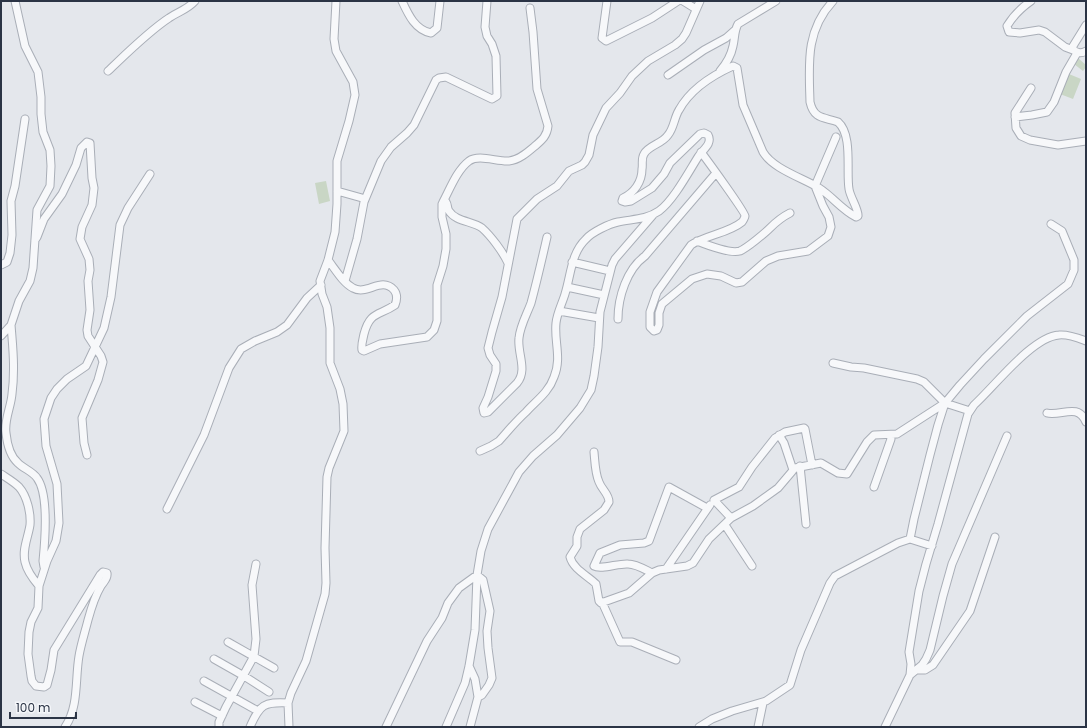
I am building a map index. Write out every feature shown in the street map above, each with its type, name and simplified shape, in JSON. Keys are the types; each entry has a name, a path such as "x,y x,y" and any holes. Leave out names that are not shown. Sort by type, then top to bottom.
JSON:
{"street":[{"path":"1,336 11,324 19,301 30,281 33,268 37,210 50,186 51,166 50,150 42,126 40,114 41,97 38,72 25,46 15,1"},
{"path":"108,71 151,32 170,17 184,10 195,1"},
{"path":"289,727 288,703 292,689 306,661 324,594 326,583 325,548 328,476 329,468 344,431 343,404 340,389 330,363 330,328 327,307 320,285 335,232 337,161 349,121 354,95 353,82 336,51 334,39 336,1"},
{"path":"402,1 410,18 425,31 431,33 437,28 440,1"},
{"path":"345,281 357,239 364,202 381,161 391,147 414,125 436,80 441,77 446,78 492,99 497,96 496,56 492,44 487,36 485,27 487,1"},
{"path":"607,1 602,38 606,41 652,18 678,1"},
{"path":"683,1 696,9"},
{"path":"547,236 530,304 519,335 519,347 522,362 522,372 520,378 517,383 488,412 484,413 483,408 488,397 496,368 495,362 489,353 488,348 502,297 516,224 519,217 536,199 557,186 569,171 585,162 589,155 593,135 608,105 620,93 641,66 682,39 700,1"},
{"path":"718,73 727,62 733,47 735,30 738,24 776,1"},
{"path":"480,451 499,441 550,387 558,364 556,327 559,311 567,287 572,262 579,247 585,239 593,233 617,222 633,221 660,210 677,191 701,152 709,142 709,137 704,133 700,134 670,163 664,174 652,188 631,201 622,201 623,198 631,193 640,181 645,152 667,137 682,105 702,85 718,73 733,66 736,68 743,106 762,152 766,158 779,167 815,186 849,213 856,217 858,216 858,212 848,188 846,140 844,130 838,122 824,119 817,115 810,102 809,50 819,23 833,1"},
{"path":"1031,1 1018,11 1009,23 1007,26 1009,32 1020,33 1039,30 1045,32 1065,47 1075,52 1082,53 1086,51"},
{"path":"328,260 345,281 353,288 360,290 367,289 380,284 387,285 396,293 397,297 394,306 372,316 369,319 363,336 362,350 366,351 380,344 430,335 436,324 437,285 446,250 446,234 442,217 442,204 461,170 469,161 473,159 482,158 510,161 520,158 545,137 547,132 548,126 537,89 530,8"},
{"path":"1015,117 1032,116 1047,112 1054,102 1075,52 1073,46 1086,25"},
{"path":"668,76 704,50 726,38 735,30"},
{"path":"1031,88 1017,110 1015,117 1016,128 1021,136 1030,140 1058,145 1086,141"},
{"path":"1,265 7,262 10,253 12,235 11,201 15,186 25,119"},
{"path":"701,152 736,200 745,216 742,222 730,229 697,241 691,246 657,292 650,312 650,327 655,331 658,328 660,308 662,304 692,279 708,274 721,276 736,283 742,282 766,261 778,256 808,251 828,236 831,226 829,217 815,186 836,137"},
{"path":"35,240 44,219 62,194 81,148 87,142 90,143 94,188 93,199 92,205 82,227 80,239 89,259 90,270 88,281 90,310 87,330 88,336 101,356 103,362 98,380 82,418 84,443 87,455"},
{"path":"618,319 620,302 633,267 645,256 716,173"},
{"path":"65,727 70,719 73,708 79,656 89,619 95,599 108,574 103,572 100,575 54,650 47,684 44,687 36,686 32,681 28,646 29,628 38,608 39,586 56,541 59,517 57,484 46,446 44,419 51,398 57,389 67,379 86,366 104,328 111,297 120,226 128,208 150,174"},
{"path":"337,191 362,198"},
{"path":"443,202 446,202 448,210 452,213 483,229 501,251 508,263"},
{"path":"697,241 714,248 740,251 770,229 780,217 790,212"},
{"path":"446,727 465,683 469,666 474,630 477,575 481,551 488,529 519,472 533,456 561,430 580,408 591,390 598,347 599,318 610,271 615,259 655,213"},
{"path":"602,602 629,593 652,573 659,570 688,566 693,563 709,539 731,518 753,506 778,488 793,470 800,466 824,464 838,473 847,474 867,442 874,435 897,434 945,403 974,369 1027,316 1068,284 1074,270 1074,260 1062,231 1051,224"},
{"path":"572,262 610,271"},
{"path":"167,509 204,435 229,368 241,349 255,341 277,332 287,325 307,298 320,285"},
{"path":"567,287 604,295"},
{"path":"559,311 599,318"},
{"path":"11,324 14,371 12,397 5,431 9,450 17,463 29,470 38,479 43,490 45,518 43,561 45,568"},
{"path":"885,727 910,676 911,664 909,652 919,591 962,433 970,411 974,404 1031,347 1044,339 1060,335 1086,341"},
{"path":"833,363 850,368 864,368 917,379 924,382 945,403 970,411"},
{"path":"910,539 928,462 945,403"},
{"path":"1047,413 1054,415 1070,410 1080,414 1086,422"},
{"path":"714,500 739,487 768,446 779,435 785,432 804,428 812,464"},
{"path":"779,435 784,443 793,470"},
{"path":"874,487 891,439 890,435"},
{"path":"910,676 922,665 930,650 952,564 1007,436"},
{"path":"594,452 599,484 609,498 609,502 604,510 580,529 577,537 577,546 570,557 571,561 596,584 599,601 602,602 620,642 632,642 676,660"},
{"path":"800,466 806,524"},
{"path":"1,474 19,487 25,498 30,524 24,553 25,562 28,570 39,586"},
{"path":"652,573 632,564 619,564 602,567 594,566 600,553 620,545 644,543 648,541 669,487 707,508"},
{"path":"666,569 707,508 721,492"},
{"path":"714,500 731,518"},
{"path":"724,525 752,566"},
{"path":"917,670 925,670 933,665 970,611 995,537"},
{"path":"699,727 712,719 732,711 763,703 792,683 800,650 830,583 835,576 898,543 910,539 932,546"},
{"path":"220,727 219,722 254,656 256,639 252,585 256,564"},
{"path":"477,575 483,580 490,611 488,648 492,678 482,695 478,697"},
{"path":"386,727 427,641 442,618 448,603 459,588 477,575"},
{"path":"228,642 274,668"},
{"path":"214,659 269,692"},
{"path":"469,666 475,679 478,697 470,727"},
{"path":"204,681 258,712"},
{"path":"195,702 222,716"},
{"path":"250,727 262,706 272,703 288,703"},
{"path":"758,727 763,703"}],"green space":[{"path":"1078,58 1086,65 1083,71 1074,64"},
{"path":"1069,74 1081,79 1073,99 1060,94"},
{"path":"326,181 330,201 319,204 315,183"}]}
